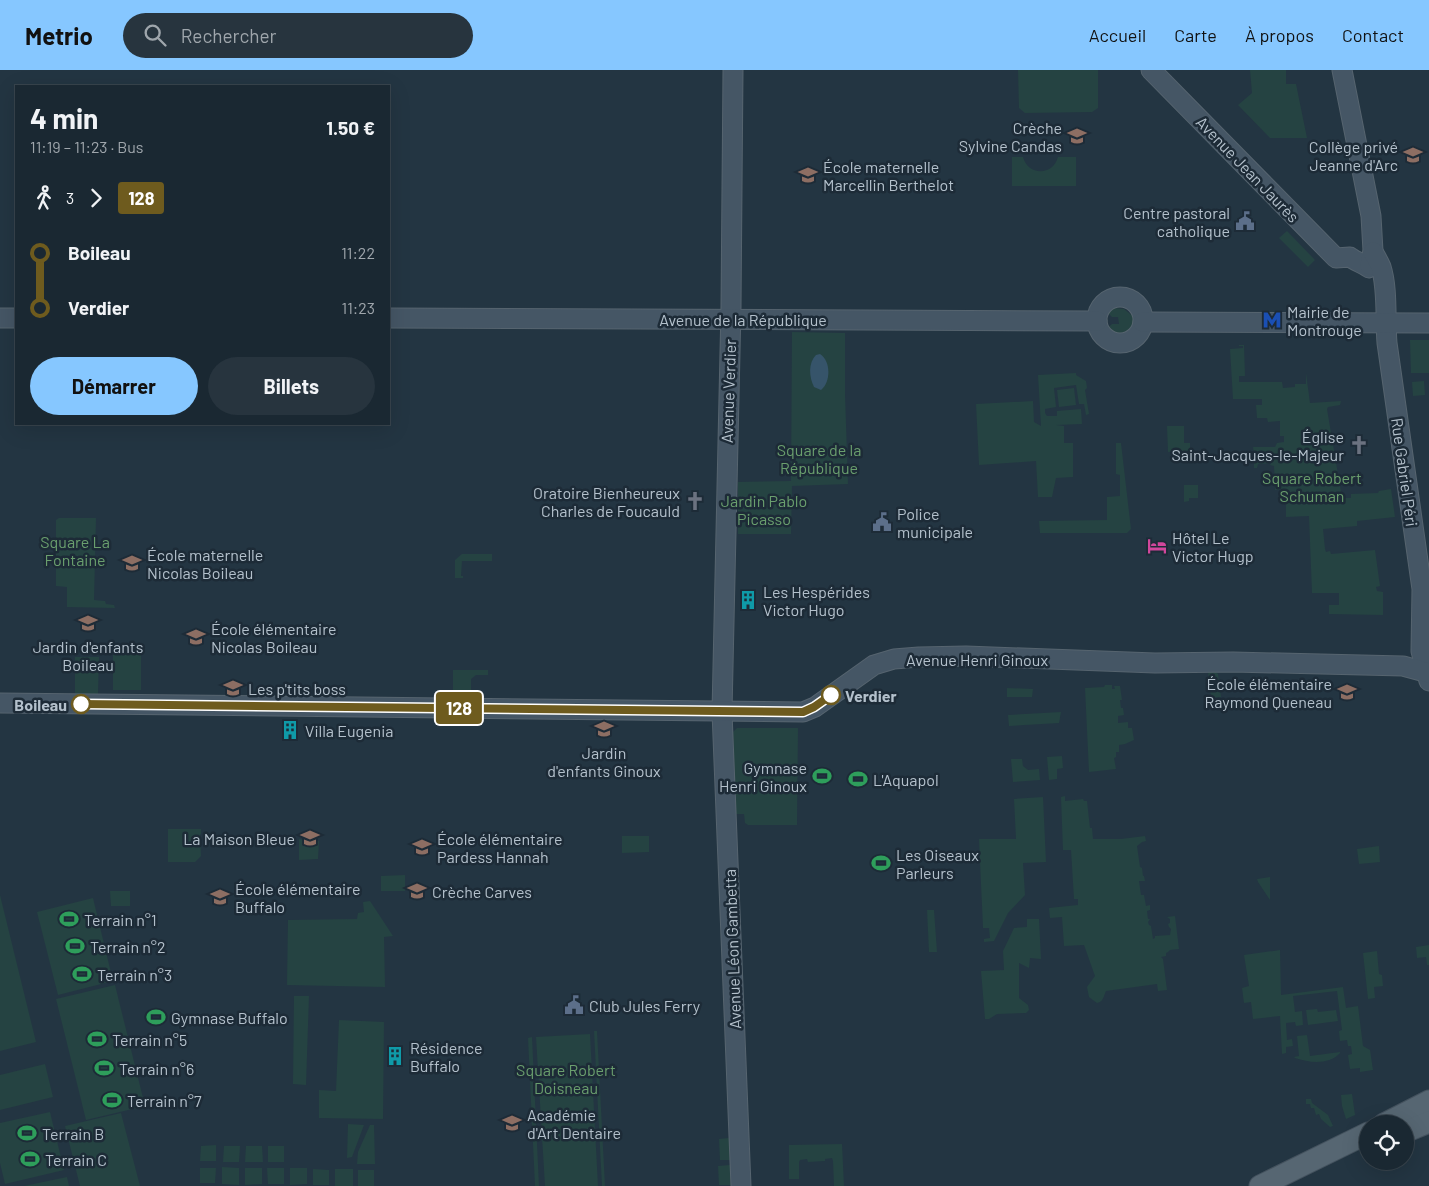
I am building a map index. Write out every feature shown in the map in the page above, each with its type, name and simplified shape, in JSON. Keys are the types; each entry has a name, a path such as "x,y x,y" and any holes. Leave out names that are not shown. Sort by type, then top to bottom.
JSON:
{"main road":[{"name":"Avenue Verdier","path":"722,712 731,319 733,70"},
{"name":"Avenue Jean Jaurès","path":"1151,70 1336,258 1350,257 1356,249 1372,255"},
{"name":"Rue Gabriel Péri","path":"1342,70 1371,216 1373,299 1385,323 1422,589 1421,652 1428,675"},
{"path":"1118,297 1128,298 1136,304 1142,312 1143,322 1138,335 1125,343 1118,343 1111,342 1101,333 1097,321 1103,304 1118,297"},
{"path":"0,318 15,318"},
{"name":"Avenue de la République","path":"390,318 1097,321"},
{"path":"1143,322 1429,323"},
{"name":"Avenue Henri Ginoux","path":"0,703 803,712 814,707 874,665 894,659 966,656 1155,663 1227,662 1403,666 1428,675"},
{"name":"Avenue Léon Gambetta","path":"722,712 741,1186"},
{"path":"1402,1115 1429,1101"},
{"path":"1414,1122 1429,1114"},
{"path":"1414,1128 1429,1122"},
{"path":"1260,1186 1359,1137"},
{"path":"1291,1186 1359,1153"}],"green space":[{"path":"1018,70 1098,70 1098,108 1092,112 1025,113 1019,108"},
{"path":"1250,70 1286,70 1286,84 1296,84 1307,138 1270,138 1238,105 1252,93"},
{"path":"1012,157 1023,157 1030,168 1040,171 1051,168 1058,157 1076,157 1076,186 1012,186"},
{"path":"1287,231 1315,260 1308,267 1279,238"},
{"path":"1114,308 1124,309 1134,317 1132,327 1120,333 1105,330 1112,324 1119,324 1118,317 1112,317 1106,311"},
{"name":"Square de la République","path":"792,332 845,333 848,484 792,486 791,534 738,534 738,482 791,481"},
{"path":"1410,340 1429,340 1429,373 1411,373"},
{"name":"Square Robert Schuman","path":"1239,345 1244,345 1245,376 1239,376 1239,382 1282,382 1283,388 1295,387 1295,384 1306,384 1306,373 1310,403 1341,401 1340,405 1328,407 1327,409 1342,498 1351,498 1351,494 1378,493 1379,491 1391,489 1395,517 1357,521 1357,526 1323,529 1326,552 1330,551 1331,554 1375,550 1380,586 1376,587 1377,591 1383,592 1383,615 1329,614 1329,605 1339,605 1339,593 1312,593 1309,516 1286,517 1286,490 1275,490 1274,466 1270,465 1271,463 1258,464 1257,468 1254,468 1255,454 1253,447 1275,447 1277,443 1284,442 1284,436 1280,436 1280,421 1268,422 1267,418 1257,418 1256,405 1262,405 1262,399 1233,399 1230,349 1243,348 1243,346"},
{"path":"1076,373 1076,375 1086,381 1087,388 1085,390 1089,414 1086,415 1084,404 1079,404 1076,385 1054,388 1056,407 1045,409 1047,416 1057,416 1057,411 1081,409 1082,424 1056,425 1064,426 1064,443 1073,443 1073,477 1056,478 1052,497 1038,497 1036,461 979,465 976,404 1033,401 1034,422 1041,426 1038,375"},
{"path":"1424,381 1425,395 1413,396 1412,382"},
{"path":"1074,388 1076,405 1059,407 1057,390"},
{"path":"1167,426 1184,426 1184,443 1190,443 1190,451 1168,452"},
{"path":"1116,443 1121,443 1131,529 1127,533 1040,533 1039,521 1107,520 1107,497 1120,496 1120,475 1116,474"},
{"path":"1184,485 1198,485 1198,498 1189,498 1189,501 1184,502"},
{"name":"Square La Fontaine","path":"59,518 96,518 94,600 105,601 106,604 114,605 115,608 67,607 67,587 56,586 56,520"},
{"path":"462,554 492,554 492,561 462,561 461,576 463,578 455,578 455,560"},
{"path":"113,648 141,648 141,690 113,690"},
{"path":"75,657 99,657 98,694 75,694"},
{"path":"453,670 488,670 488,675 476,675 471,679 471,698 456,698 453,695"},
{"path":"1208,671 1214,671 1218,674 1221,697 1211,698"},
{"path":"1105,685 1112,685 1112,689 1115,689 1114,686 1120,686 1121,708 1123,708 1124,715 1118,716 1118,723 1128,722 1128,728 1132,728 1134,740 1119,745 1119,752 1116,752 1116,757 1114,758 1116,769 1089,772 1085,688 1104,687"},
{"path":"1007,688 1033,689 1032,697 1007,697"},
{"path":"1061,712 1059,723 1009,726 1008,715"},
{"path":"737,728 798,728 797,825 748,825 745,823 744,814 736,814 733,732"},
{"path":"1062,756 1063,768 1057,769 1057,779 1049,780 1047,757"},
{"path":"1011,759 1022,759 1023,766 1028,770 1039,769 1040,780 1013,782"},
{"path":"1065,796 1065,801 1083,799 1087,801 1093,839 1121,839 1145,836 1146,841 1137,846 1140,867 1142,868 1145,881 1139,881 1141,895 1144,895 1146,906 1150,905 1150,910 1147,911 1153,939 1155,936 1170,935 1171,929 1168,924 1170,919 1167,917 1175,916 1179,949 1170,950 1166,953 1166,956 1161,957 1163,959 1167,990 1158,991 1157,984 1106,991 1102,1000 1097,1003 1089,997 1087,987 1095,976 1084,945 1064,946 1062,917 1050,918 1049,908 1078,905 1078,899 1074,899 1071,850 1063,850 1061,797"},
{"path":"1043,797 1046,862 1023,863 1025,895 1008,913 994,941 984,942 984,939 990,938 989,928 983,928 979,839 1016,839 1014,799"},
{"path":"168,829 201,829 201,856 195,862 168,862"},
{"path":"622,836 649,836 649,852 622,853"},
{"path":"299,839 309,842 319,841 318,859 299,860"},
{"path":"1379,846 1380,862 1359,864 1357,849"},
{"path":"405,875 405,891 381,891 381,876"},
{"path":"1270,877 1270,900 1257,879"},
{"path":"110,891 130,891 130,906 111,906"},
{"path":"0,895 36,1042 0,1051"},
{"path":"93,898 113,981 58,995 37,912"},
{"path":"370,901 393,936 384,937 385,987 287,985 288,920 357,919 358,913 364,912 363,902"},
{"path":"927,910 934,910 937,952 929,952"},
{"path":"1027,919 1039,919 1041,959 1030,958 1029,968 1019,963 1019,998 1028,1005 1029,1010 1026,1013 997,1014 989,1019 985,1019 981,971 1004,970 1003,951 1014,928 1027,927"},
{"path":"1429,945 1429,965 1427,965 1426,957 1417,958 1416,947"},
{"path":"1280,950 1281,995 1343,987 1346,1008 1358,1006 1363,1046 1370,1050 1373,1070 1360,1072 1360,1068 1350,1069 1348,1055 1352,1054 1351,1046 1348,1046 1347,1040 1340,1041 1339,1031 1342,1030 1337,991 1293,996 1295,1012 1302,1011 1303,1025 1296,1026 1295,1022 1286,1023 1287,1040 1292,1039 1293,1046 1286,1047 1286,1053 1282,1054 1280,1016 1253,1019 1251,1002 1244,1003 1242,988 1249,986 1244,955"},
{"path":"1377,951 1379,974 1382,975 1383,986 1374,987 1375,998 1368,999 1363,953"},
{"path":"115,985 145,1106 86,1120 56,999"},
{"path":"294,996 309,996 306,1085 293,1084"},
{"path":"1317,1009 1318,1012 1336,1010 1338,1021 1308,1025 1306,1010"},
{"path":"339,1020 384,1022 383,1119 319,1118 319,1090 336,1091"},
{"path":"594,1031 597,1031 605,1186 602,1186"},
{"name":"Square Robert Doisneau","path":"590,1034 598,1186 545,1186 536,1037"},
{"path":"1307,1035 1310,1056 1340,1053 1330,1060 1319,1062 1295,1058 1299,1056 1297,1036"},
{"path":"532,1037 539,1186 535,1186 528,1038"},
{"path":"45,1064 53,1097 0,1110 0,1075"},
{"path":"1352,1094 1355,1115 1346,1119 1341,1095"},
{"path":"1306,1099 1311,1099 1312,1103 1328,1115 1333,1126 1330,1127 1321,1119 1319,1114 1316,1115 1314,1108 1311,1108 1310,1104 1306,1104"},
{"path":"50,1112 64,1170 5,1184 0,1163 0,1123"},
{"path":"121,1113 140,1186 80,1186 65,1126"},
{"path":"348,1124 364,1125 352,1157 347,1158"},
{"path":"370,1125 374,1125 375,1164 357,1164 358,1152"},
{"path":"729,1138 730,1160 720,1160 719,1139"},
{"path":"842,1144 844,1186 834,1186 832,1158 825,1159 825,1161 808,1162 807,1159 800,1160 799,1179 789,1179 789,1145"},
{"path":"216,1145 216,1161 200,1161 201,1146"},
{"path":"224,1146 240,1146 239,1162 223,1162"},
{"path":"246,1146 262,1146 263,1162 245,1162"},
{"path":"268,1146 284,1146 284,1162 268,1162"},
{"path":"730,1165 731,1185 719,1185 718,1166"},
{"path":"222,1167 239,1168 239,1185 222,1184"},
{"path":"200,1168 216,1168 215,1183 200,1183"},
{"path":"245,1168 262,1168 262,1184 245,1185"},
{"path":"267,1168 284,1168 284,1184 268,1184"},
{"path":"290,1168 307,1168 307,1184 290,1185"},
{"path":"313,1169 329,1170 329,1185 313,1185"},
{"path":"335,1169 353,1169 353,1186 335,1186"},
{"path":"358,1170 374,1170 374,1186 358,1186"},
{"path":"67,1177 69,1186 24,1186"}],"water":[{"path":"820,354 824,357 828,366 827,382 821,390 814,387 810,375 813,358"}],"bus line":[{"name":"128","path":"81,704 803,712 831,695"}],"place":[{"name":"Crèche Sylvine Candas","path":"1077,136"},
{"name":"Collège privé Jeanne d'Arc","path":"1413,155"},
{"name":"École maternelle Marcellin Berthelot","path":"808,175"},
{"name":"Centre pastoral catholique","path":"1245,221"},
{"name":"Mairie de Montrouge","path":"1272,320"},
{"name":"Église Saint-Jacques-le-Majeur","path":"1359,445"},
{"name":"Oratoire Bienheureux Charles de Foucauld","path":"695,501"},
{"name":"Police municipale","path":"882,522"},
{"name":"Hôtel Le Victor Hugp","path":"1157,546"},
{"name":"École maternelle Nicolas Boileau","path":"132,563"},
{"name":"Les Hespérides Victor Hugo","path":"748,600"},
{"name":"Jardin d'enfants Boileau","path":"88,623"},
{"name":"École élémentaire Nicolas Boileau","path":"196,637"},
{"name":"Les p'tits boss","path":"233,688"},
{"name":"École élémentaire Raymond Queneau","path":"1347,692"},
{"name":"Verdier","path":"831,695"},
{"name":"Boileau","path":"81,704"},
{"name":"Jardin d'enfants Ginoux","path":"604,729"},
{"name":"Villa Eugenia","path":"290,730"},
{"name":"Gymnase Henri Ginoux","path":"822,776"},
{"name":"L'Aquapol","path":"858,779"},
{"name":"La Maison Bleue","path":"310,838"},
{"name":"École élémentaire Pardess Hannah","path":"422,847"},
{"name":"Les Oiseaux Parleurs","path":"881,863"},
{"name":"Crèche Carves","path":"417,891"},
{"name":"École élémentaire Buffalo","path":"220,897"},
{"name":"Terrain n°1","path":"69,919"},
{"name":"Terrain n°2","path":"75,946"},
{"name":"Terrain n°3","path":"82,974"},
{"name":"Club Jules Ferry","path":"574,1005"},
{"name":"Gymnase Buffalo","path":"156,1017"},
{"name":"Terrain n°5","path":"97,1039"},
{"name":"Résidence Buffalo","path":"395,1056"},
{"name":"Terrain n°6","path":"104,1068"},
{"name":"Terrain n°7","path":"112,1100"},
{"name":"Académie d'Art Dentaire","path":"512,1123"},
{"name":"Terrain B","path":"27,1133"},
{"name":"Terrain C","path":"30,1159"}],"park label":[{"name":"Jardin Pablo Picasso","path":"764,509"}]}
